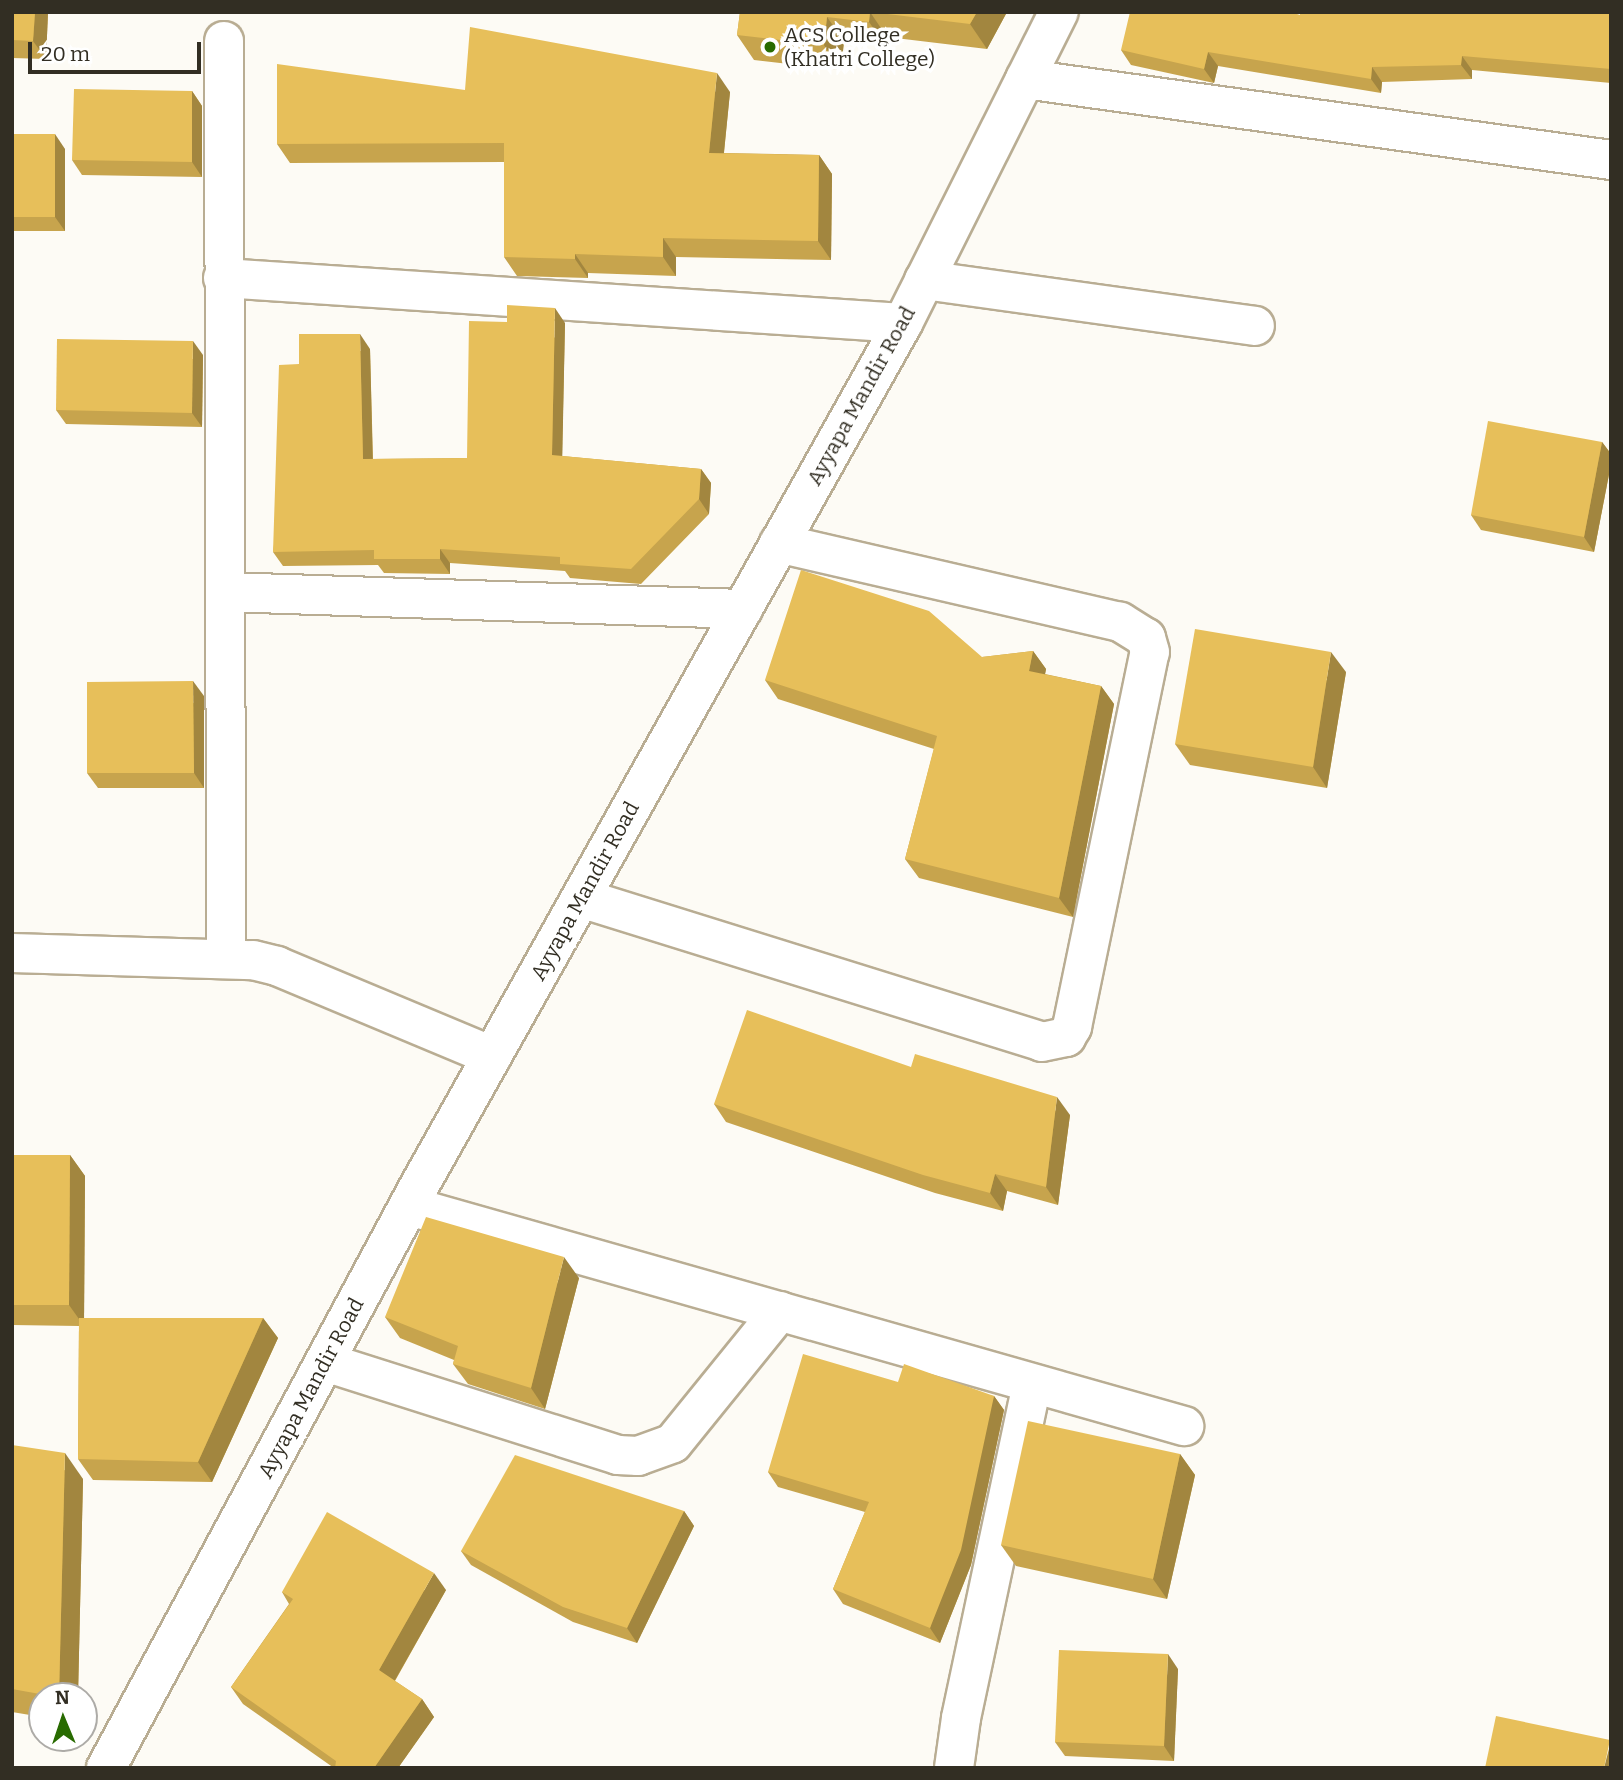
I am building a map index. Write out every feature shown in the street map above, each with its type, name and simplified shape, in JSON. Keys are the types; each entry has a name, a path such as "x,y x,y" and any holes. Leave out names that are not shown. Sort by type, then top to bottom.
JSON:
{"street":[{"name":"Ayyapa Mandir Road","path":"106,1768 409,1206 903,323 1059,12"},
{"path":"224,41 226,957"},
{"path":"1026,79 1611,160"},
{"path":"223,278 903,323"},
{"path":"924,281 1255,326"},
{"path":"581,898 1042,1042 1066,1037 1072,1027 1150,652 1146,638 1120,622 779,543"},
{"path":"225,592 743,609"},
{"path":"12,953 226,957 278,966 492,1056"},
{"path":"409,1206 1184,1426"},
{"path":"325,1362 618,1455 638,1456 673,1443 780,1311"},
{"path":"954,1768 961,1718 1032,1383"}],"building":[{"path":"12,12 35,12 33,41 12,40"},
{"path":"740,12 870,12 869,22 827,17 824,45 737,35"},
{"path":"871,12 977,12 970,24"},
{"path":"1130,12 1291,12 1300,15 1300,12 1611,12 1611,69 1462,56 1461,65 1372,67 1371,79 1208,52 1204,69 1121,50"},
{"path":"470,27 717,73 709,153 819,155 818,241 663,238 663,257 575,254 575,259 504,257 504,143 277,144 277,64 465,90"},
{"path":"74,89 192,91 192,162 72,160"},
{"path":"12,134 55,134 55,217 12,217"},
{"path":"507,305 555,308 552,455 701,469 699,499 631,569 560,564 560,557 440,549 440,559 374,559 374,550 273,552 279,365 299,364 299,334 360,334 363,459 467,458 469,321 507,322"},
{"path":"57,339 193,341 192,413 56,410"},
{"path":"1488,421 1602,442 1584,537 1471,515"},
{"path":"801,570 929,611 982,657 1033,651 1029,671 1101,686 1059,898 905,859 937,736 765,680"},
{"path":"1195,629 1331,652 1313,767 1175,744"},
{"path":"193,681 194,773 87,773 87,682"},
{"path":"747,1010 911,1067 915,1054 1057,1097 1046,1187 995,1174 990,1193 923,1175 714,1104"},
{"path":"12,1155 70,1155 69,1305 12,1305"},
{"path":"426,1217 564,1257 531,1388 453,1364 458,1346 385,1317"},
{"path":"79,1318 263,1318 198,1462 78,1459"},
{"path":"803,1354 898,1382 904,1364 994,1396 961,1550 930,1628 833,1589 869,1502 768,1472"},
{"path":"1028,1421 1180,1454 1153,1579 1001,1545"},
{"path":"12,1445 65,1453 59,1682 28,1682 28,1692 12,1689"},
{"path":"515,1455 684,1511 627,1628 563,1607 461,1551"},
{"path":"327,1512 434,1573 379,1670 422,1699 374,1768 335,1768 336,1761 231,1687 293,1599 282,1592"},
{"path":"1059,1650 1168,1654 1164,1746 1055,1742"},
{"path":"1496,1716 1610,1740 1604,1768 1485,1768"}],"place":[{"name":"ACS College (Khatri College)","path":"770,47"}]}
